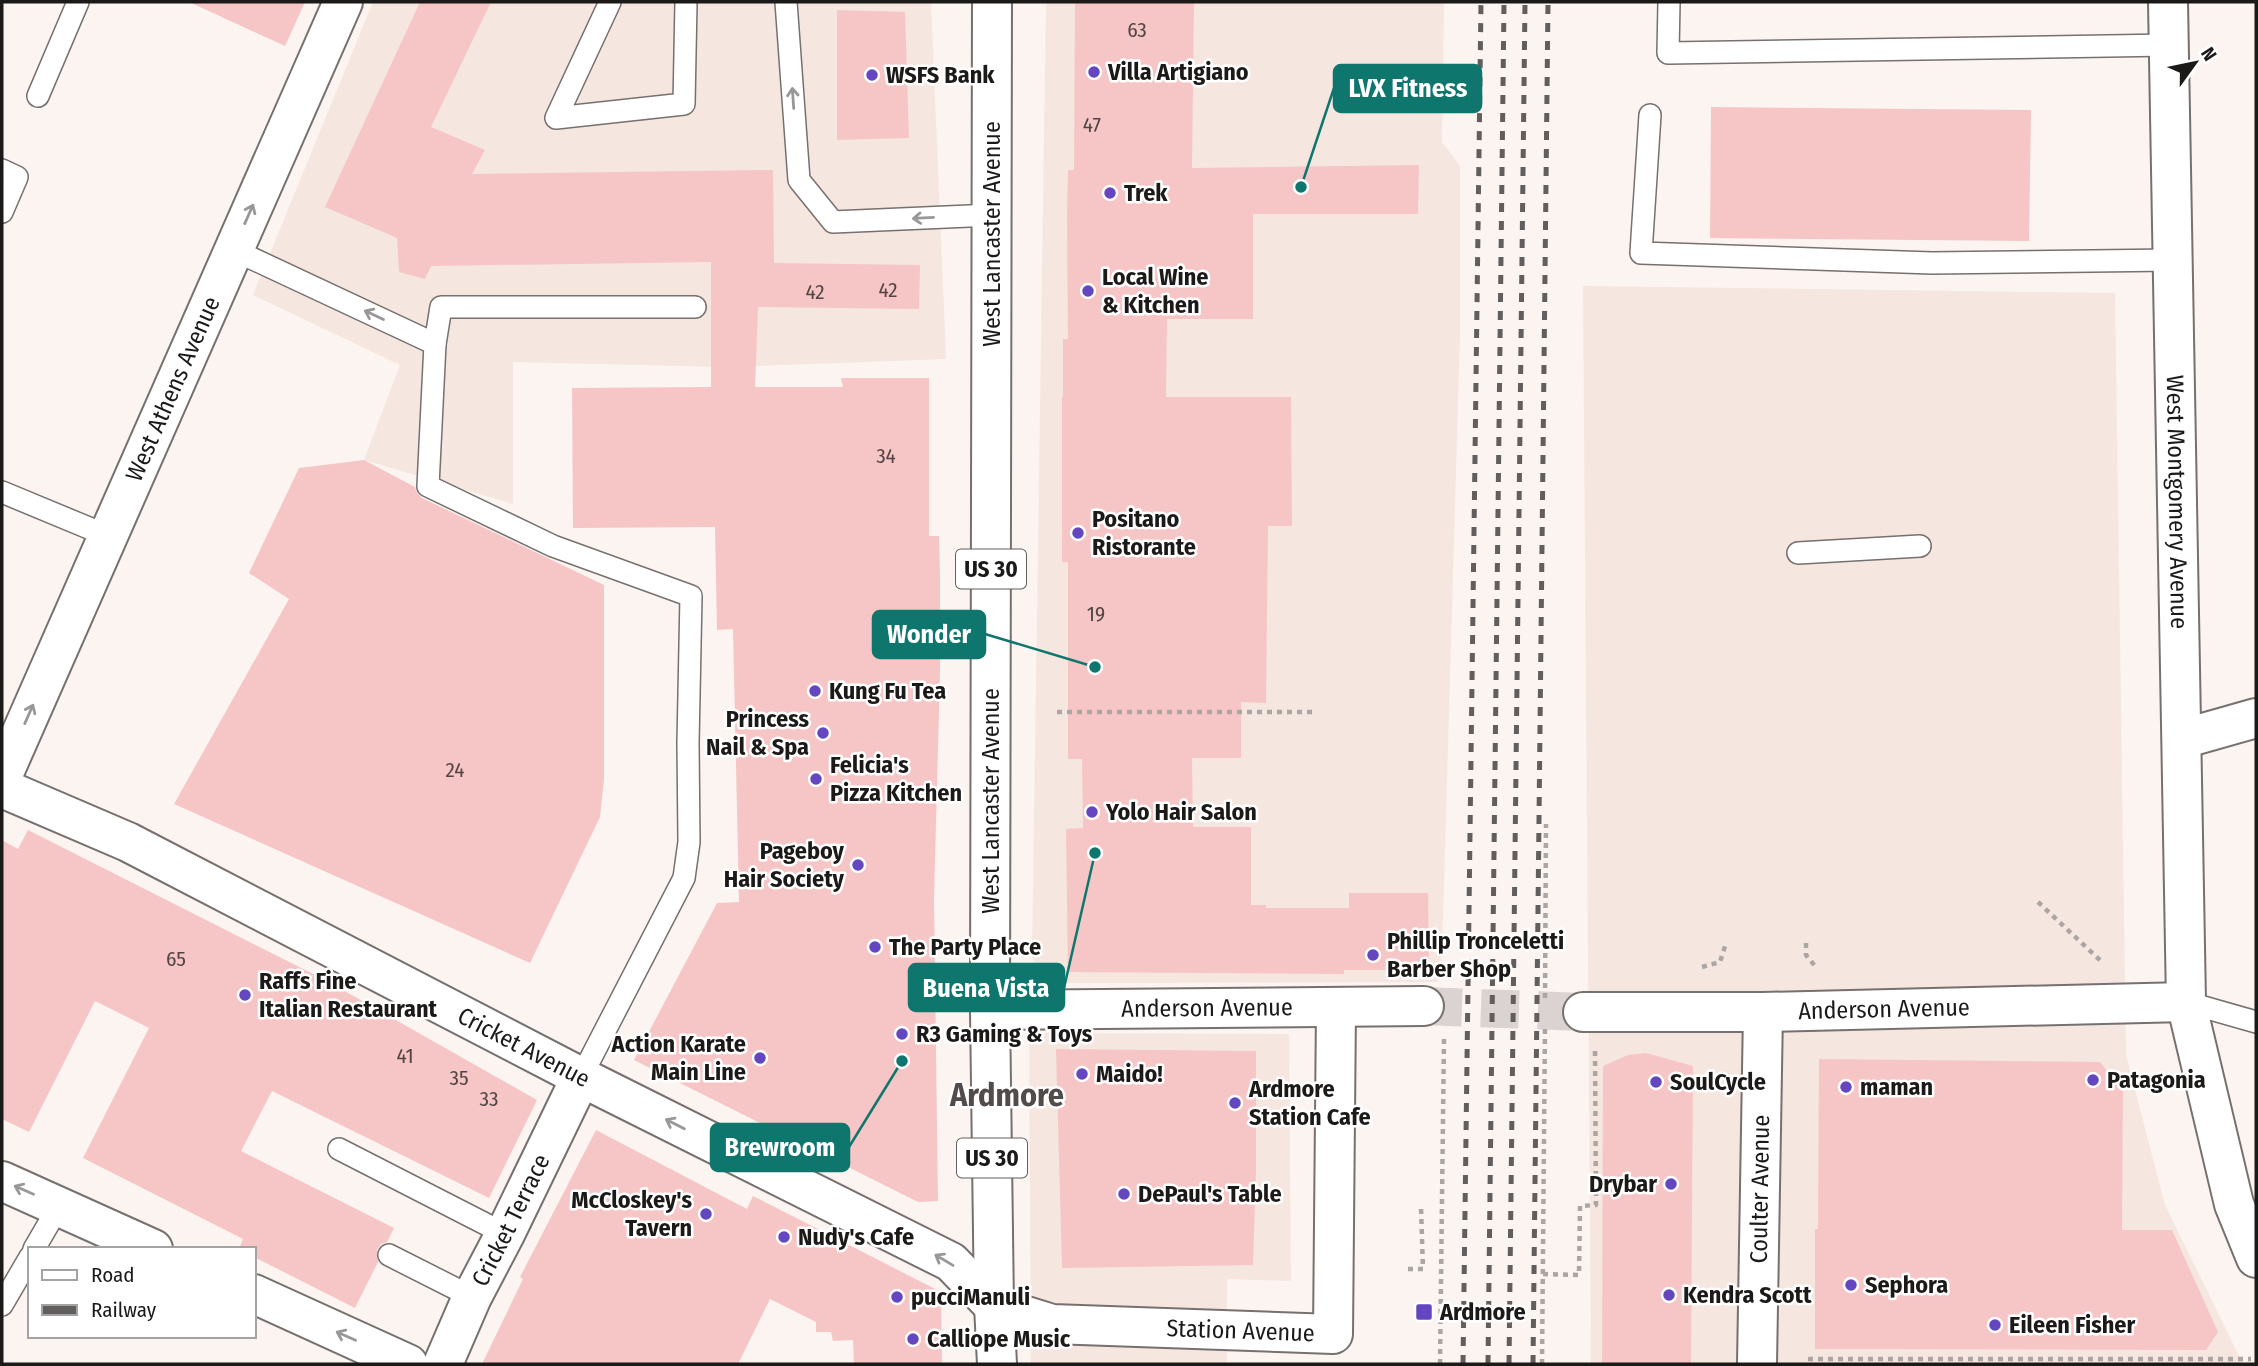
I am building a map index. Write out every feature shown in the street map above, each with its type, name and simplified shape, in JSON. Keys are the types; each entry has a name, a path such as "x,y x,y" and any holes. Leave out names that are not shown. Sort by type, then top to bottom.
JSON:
{"main road":[{"name":"West Athens Avenue","path":"2,776 343,2"},
{"name":"West Lancaster Avenue","path":"992,2 990,1010 994,1306"},
{"name":"West Montgomery Avenue","path":"2168,2 2186,1002 2234,1204 2256,1258"},
{"path":"2182,739 2256,718"},
{"name":"Cricket Avenue","path":"2,788 128,842 581,1077 951,1262 994,1306"},
{"name":"Anderson Avenue","path":"1589,1012 1763,1012 2186,1002"},
{"name":"Anderson Avenue","path":"990,1010 1336,1007 1434,1015"},
{"name":"Station Avenue","path":"994,1306 1052,1324 1333,1334 1336,1007"},
{"name":"Coulter Avenue","path":"1757,1364 1763,1012"},
{"name":"Cricket Terrace","path":"449,1362 472,1297 581,1077"},
{"path":"2,1181 149,1247"},
{"path":"256,1295 408,1364"},
{"name":"US 30","path":"994,1306 997,1364"}],"lane":[{"path":"38,96 78,2"},
{"path":"610,2 556,118 684,104 685,2"},
{"path":"786,2 799,180 833,222 992,215"},
{"path":"1669,2 1668,53 2169,45"},
{"path":"1650,115 1642,253 1932,263 2172,260"},
{"path":"2,170 17,177 2,212"},
{"path":"234,250 435,344"},
{"path":"581,1077 684,878 690,842 688,743 691,596 553,546 428,485 435,344 441,307 695,307"},
{"path":"2,492 108,536"},
{"path":"1798,553 1920,546"},
{"path":"2186,1002 2256,1022"},
{"path":"339,1149 505,1234"},
{"path":"35,1247 59,1206"},
{"path":"389,1255 472,1297"},
{"path":"2,1305 28,1260"}],"path":[{"path":"1056,712 1314,712"},
{"path":"1545,1001 1546,824"},
{"path":"2038,902 2104,964"},
{"path":"1702,967 1720,962 1726,943"},
{"path":"1806,943 1805,955 1815,966"},
{"path":"1543,1275 1579,1275 1580,1206 1596,1205 1589,1012"},
{"path":"1542,1364 1545,1014"},
{"path":"1434,1015 1440,1364"},
{"path":"1408,1269 1423,1269 1421,1207"},
{"path":"1808,1359 2070,1362 2251,1359"}],"shaded area":[{"path":"373,2 931,2 946,359 724,367 513,362 513,504 364,460 400,365 253,295"},
{"path":"1046,2 1444,2 1442,142 1460,166 1460,335 1442,952 1438,982 1067,983 1041,970 1032,958"},
{"path":"1583,286 2115,293 2126,1055 2165,1205 2243,1364 1591,1364"},
{"path":"1029,1033 1289,1034 1291,1281 1227,1279 1227,1364 1031,1364"}],"building":[{"path":"189,2 305,2 285,46"},
{"path":"420,2 491,2 431,127 485,150 472,174 773,170 774,263 920,265 919,309 758,307 755,387 843,387 841,378 929,378 929,536 939,536 940,576 934,899 938,1201 918,1202 634,1060 717,903 739,902 733,629 717,630 715,527 573,528 572,388 711,387 711,262 431,266 425,279 399,272 397,238 325,207"},
{"path":"1075,2 1194,2 1192,168 1419,165 1418,214 1253,214 1253,319 1167,319 1166,397 1291,397 1292,526 1268,526 1266,703 1241,702 1241,758 1192,758 1193,827 1251,827 1251,905 1266,905 1266,908 1349,908 1349,893 1428,893 1429,970 1344,970 1344,974 1068,972 1066,829 1083,828 1082,759 1068,759 1068,562 1062,562 1063,339 1068,339 1067,215 1068,170 1074,170"},
{"name":"WSFS Bank","path":"837,10 905,12 909,138 837,140"},
{"path":"1711,107 2031,110 2029,241 1710,238"},
{"path":"364,460 415,487 422,498 604,585 604,779 600,817 530,963 174,804 289,599 249,573 299,468"},
{"path":"28,830 327,981 537,1100 489,1198 272,1091 241,1151 394,1228 387,1242 381,1244 377,1250 378,1262 355,1308 256,1258 256,1247 240,1247 243,1239 83,1158 149,1028 95,1001 29,1132 2,1119 2,840 18,849"},
{"path":"1056,1049 1256,1051 1253,1265 1062,1268"},
{"path":"1646,1053 1693,1066 1691,1364 1602,1364 1603,1066 1628,1055"},
{"path":"1819,1059 2100,1062 2123,1091 2122,1230 2172,1230 2218,1332 2206,1350 1815,1349"},
{"path":"596,1130 747,1209 753,1196 941,1292 942,1364 854,1364 853,1340 833,1341 831,1332 816,1332 816,1322 770,1299 738,1364 482,1364 523,1279 520,1277"}],"tunnel":[{"path":"1424,1006 1583,1012"}],"railway":[{"path":"1463,1364 1481,2"},
{"path":"1488,1364 1504,2"},
{"path":"1509,1364 1525,2"},
{"path":"1533,1364 1548,2"}],"place":[{"name":"Villa Artigiano","path":"1094,72"},
{"name":"WSFS Bank","path":"872,75"},
{"name":"LVX Fitness","path":"1301,187"},
{"name":"Trek","path":"1110,193"},
{"name":"Local Wine & Kitchen","path":"1088,291"},
{"name":"Positano Ristorante","path":"1078,533"},
{"name":"Wonder","path":"1095,667"},
{"name":"Kung Fu Tea","path":"815,691"},
{"name":"Princess Nail & Spa","path":"823,733"},
{"name":"Felicia's Pizza Kitchen","path":"816,779"},
{"name":"Yolo Hair Salon","path":"1092,812"},
{"name":"Buena Vista","path":"1095,853"},
{"name":"Pageboy Hair Society","path":"858,865"},
{"name":"The Party Place","path":"875,947"},
{"name":"Phillip Tronceletti Barber Shop","path":"1373,955"},
{"name":"Raffs Fine Italian Restaurant","path":"245,995"},
{"name":"R3 Gaming & Toys","path":"902,1034"},
{"name":"Action Karate Main Line","path":"760,1058"},
{"name":"Brewroom","path":"902,1061"},
{"name":"Maido!","path":"1082,1074"},
{"name":"Patagonia","path":"2093,1080"},
{"name":"SoulCycle","path":"1656,1082"},
{"name":"maman","path":"1846,1087"},
{"name":"Ardmore Station Cafe","path":"1235,1103"},
{"name":"Drybar","path":"1671,1184"},
{"name":"DePaul's Table","path":"1124,1194"},
{"name":"McCloskey's Tavern","path":"706,1214"},
{"name":"Nudy's Cafe","path":"784,1237"},
{"name":"Sephora","path":"1851,1285"},
{"name":"Kendra Scott","path":"1669,1295"},
{"name":"pucciManuli","path":"897,1297"},
{"name":"Ardmore","path":"1424,1312"},
{"name":"Eileen Fisher","path":"1995,1325"},
{"name":"Calliope Music","path":"913,1339"}],"district":[{"name":"Ardmore","path":"1007,1095"}]}
